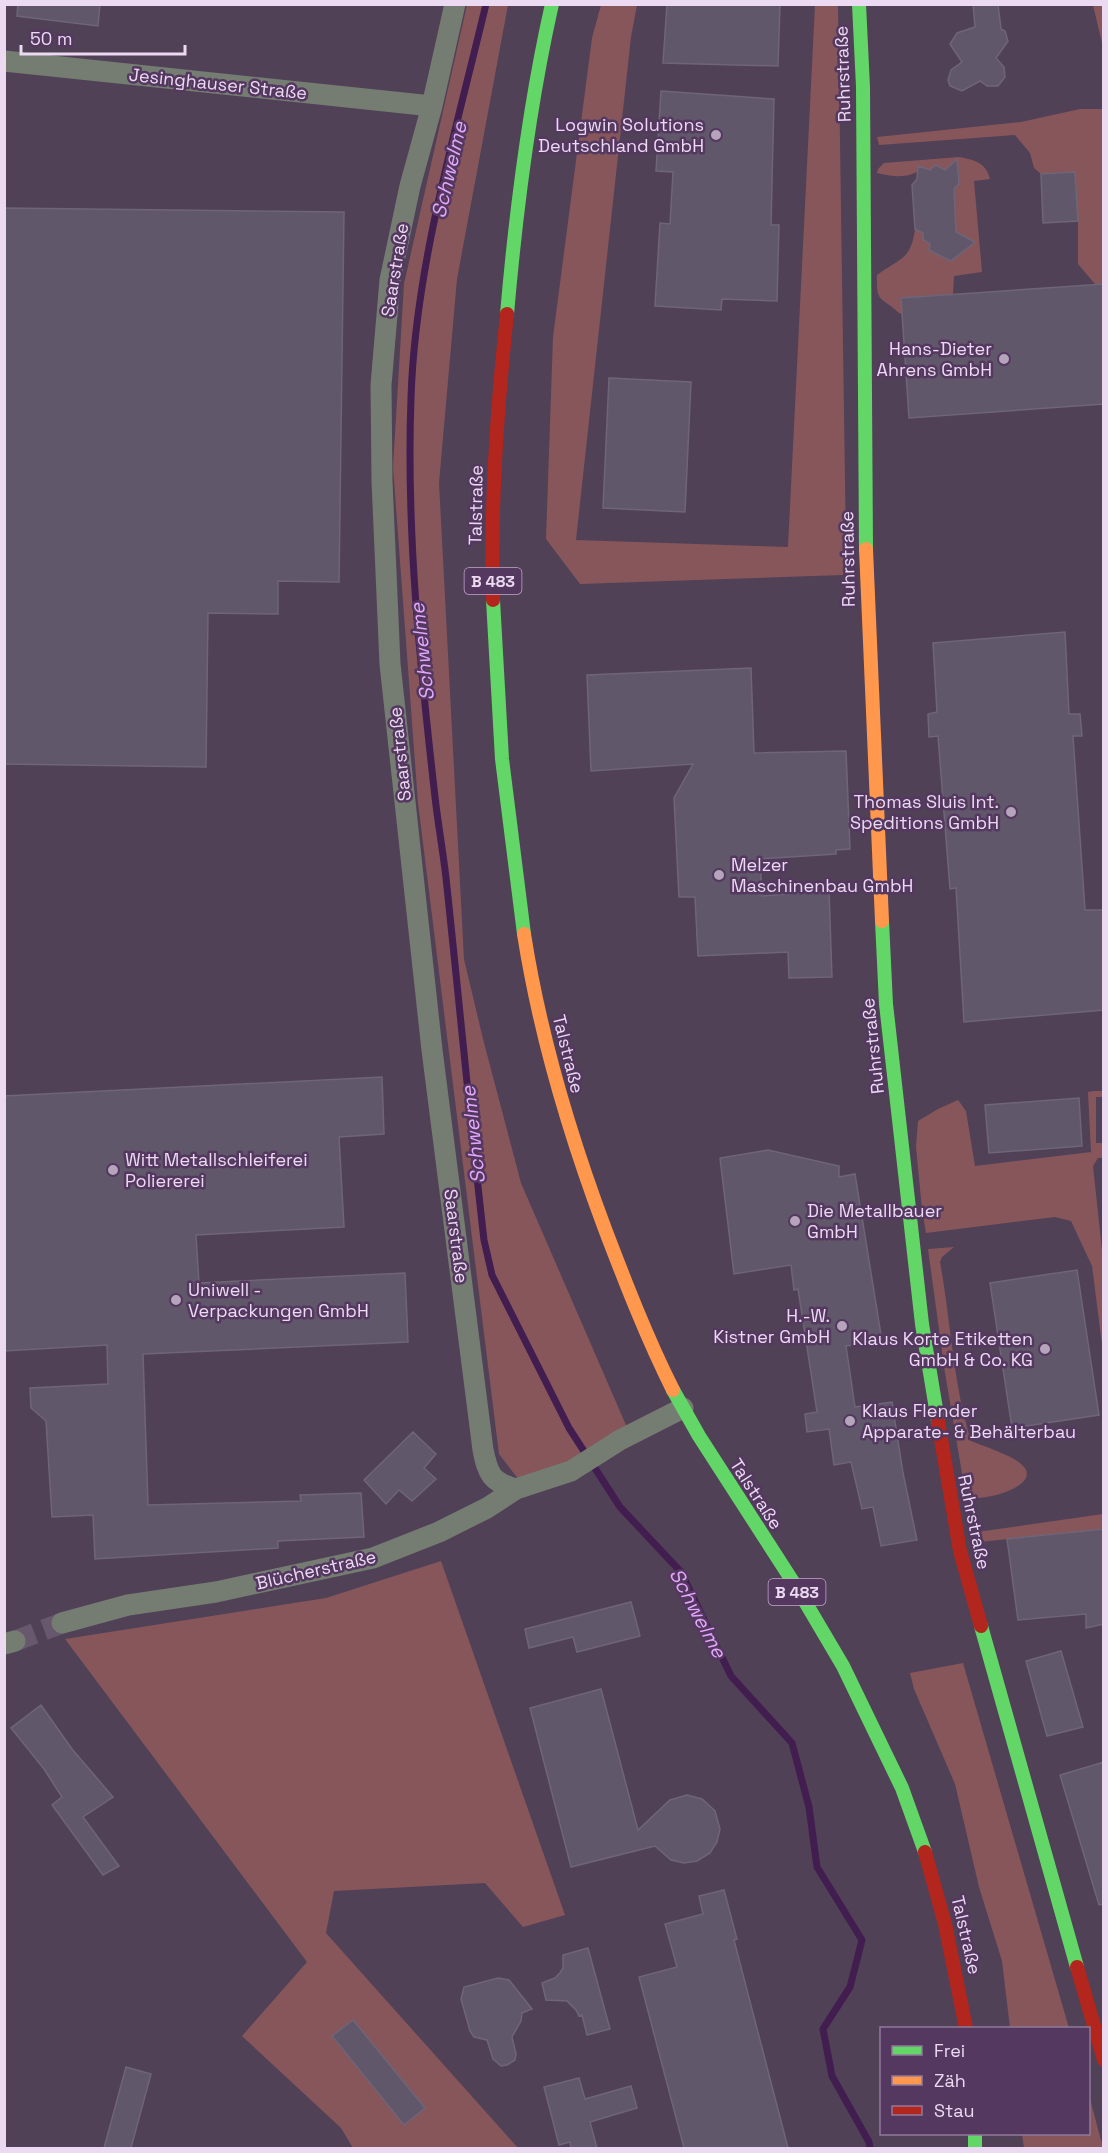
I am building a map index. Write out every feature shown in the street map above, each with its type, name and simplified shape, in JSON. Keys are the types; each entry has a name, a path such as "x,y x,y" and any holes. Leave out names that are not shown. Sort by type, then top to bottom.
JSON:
{"main road":[{"name":"Talstraße","path":"552,4 526,146 516,222 498,407 493,519 494,623 508,828 524,939 547,1052 588,1184 656,1357 727,1484 842,1665 900,1781 936,1887 956,1970 966,2027"},
{"name":"Ruhrstraße","path":"859,4 863,87 866,570 885,1004 922,1324 960,1551 1043,1851 1104,2060"}],"street":[{"name":"Saarstraße","path":"455,4 432,106 410,186 390,280 381,385 382,481 390,664 432,1050 483,1449 488,1471 495,1480 503,1486 516,1489"},
{"name":"Jesinghauser Straße","path":"4,61 432,106"},
{"name":"Blücherstraße","path":"62,1623 128,1605 216,1592 374,1558 439,1532 487,1508 516,1489 571,1471 599,1452 683,1408"}],"shaded area":[{"path":"467,5 508,5 457,279 439,483 464,959 521,1183 629,1432 529,1493 499,1454 418,803 393,467 404,284"},
{"path":"601,5 637,5 631,37 576,540 788,547 815,5 838,5 846,549 843,575 580,584 546,539 553,337 592,38"},
{"path":"1093,5 1103,5 1103,47"},
{"path":"1080,109 1103,109 1103,284 1095,284 1078,264 1078,221 1074,172 1041,174 1034,168 1030,153 1015,135 879,145 877,137 1021,122"},
{"path":"959,157 982,165 990,179 974,181 982,272 954,276 953,294 901,298 902,314 899,313 879,295 877,275 907,253 911,247 915,229 923,233 923,239 930,244 930,250 951,261 970,246 956,232 954,189 959,184 958,168 952,164 945,170 936,165 930,170 923,168 918,172 901,176 877,173 878,169 884,163"},
{"path":"1103,1091 1103,1097 1096,1097 1096,1143 1103,1143 1103,1158 1098,1158 1093,1166 1103,1260 1103,1352 1092,1266 1071,1221 1055,1217 926,1233 916,1147 918,1121 958,1100 966,1111 975,1166 1091,1152 1088,1092"},
{"path":"954,1247 942,1257 940,1262 956,1375 971,1441 1012,1458 1022,1465 1027,1473 1025,1480 1018,1486 984,1497 966,1497 945,1373 928,1249"},
{"path":"1103,1514 1103,1529 979,1542 977,1538 977,1532"},
{"path":"441,1561 565,1915 523,1927 485,1883 334,1891 326,1933 518,2148 353,2148 341,2128 242,2036 307,1962 65,1639 326,1598"},
{"path":"963,1663 1069,2027 1010,2027 1002,1961 979,1887 955,1784 914,1689 910,1673"},
{"path":"1090,2099 1103,2148 1024,2148 1022,2135 1090,2135"}],"building":[{"path":"18,4 100,4 98,26 17,16"},
{"path":"667,4 780,4 778,66 663,63"},
{"path":"973,4 998,4 1001,29 1005,31 1008,41 996,58 1004,67 1005,77 998,86 987,86 980,81 962,91 950,86 948,80 951,70 962,62 950,44 957,33 975,27"},
{"path":"661,91 774,99 771,225 779,225 777,301 722,299 721,310 655,306 660,223 670,224 673,172 656,171"},
{"path":"957,159 959,184 954,189 956,232 975,242 951,261 929,250 930,244 923,239 923,233 915,229 912,185 917,179 918,166 930,170 936,165 945,170"},
{"path":"1075,172 1078,221 1043,223 1041,174"},
{"path":"4,208 344,212 339,582 278,581 278,614 208,613 206,767 4,764"},
{"name":"Hans-Dieter Ahrens GmbH","path":"1104,284 1104,404 909,418 901,298"},
{"path":"609,378 691,382 685,512 603,508"},
{"name":"Thomas Sluis Int. Speditions GmbH","path":"1065,632 1069,714 1080,714 1082,736 1073,736 1085,910 1104,910 1104,1010 964,1022 956,888 950,889 938,736 929,737 928,714 937,712 933,643"},
{"name":"Melzer Maschinenbau GmbH","path":"751,668 754,753 846,751 850,849 836,850 836,854 760,859 762,896 829,891 832,977 789,978 788,952 698,956 695,897 679,897 674,798 693,764 591,771 587,675"},
{"path":"382,1077 384,1134 339,1137 344,1227 196,1235 199,1283 405,1273 408,1342 143,1354 148,1505 301,1501 300,1495 361,1493 364,1537 278,1541 278,1548 95,1559 93,1515 52,1517 46,1421 31,1408 30,1388 108,1384 107,1345 4,1351 4,1096"},
{"path":"1079,1098 1082,1146 989,1153 985,1105"},
{"path":"768,1150 839,1166 839,1177 855,1174 882,1341 846,1346 855,1407 892,1402 903,1473 917,1540 881,1546 873,1507 862,1509 851,1462 834,1465 829,1429 807,1432 805,1414 817,1412 798,1289 794,1290 791,1265 734,1274 720,1158"},
{"name":"Klaus Korte Etiketten GmbH & Co. KG","path":"1077,1270 1099,1415 1012,1428 990,1283"},
{"path":"413,1432 436,1454 424,1468 436,1479 412,1501 399,1490 386,1504 364,1480"},
{"path":"1104,1529 1104,1624 1086,1628 1086,1614 1018,1620 1007,1539"},
{"path":"631,1602 640,1636 577,1652 573,1637 529,1648 525,1629"},
{"path":"1061,1651 1083,1727 1047,1736 1026,1661"},
{"path":"601,1689 638,1830 670,1800 687,1795 702,1799 715,1811 720,1829 717,1842 710,1853 697,1861 684,1863 671,1860 655,1846 571,1867 530,1708"},
{"path":"41,1705 72,1749 113,1797 83,1817 119,1866 103,1875 52,1805 62,1797 44,1769 11,1728"},
{"path":"1104,1762 1104,1904 1099,1905 1060,1775"},
{"path":"724,1890 737,1939 734,1940 788,2148 684,2148 639,1977 677,1967 665,1924 703,1914 699,1896"},
{"path":"588,1948 610,2029 587,2035 582,2015 579,2016 567,2001 546,2000 542,1983 555,1978 560,1973 563,1968 563,1955"},
{"path":"498,1978 509,1980 532,2009 522,2013 521,2021 512,2037 515,2060 501,2066 493,2059 487,2040 474,2037 470,2031 461,1999 464,1987"},
{"path":"353,2020 425,2108 404,2125 332,2036"},
{"path":"126,2067 151,2074 131,2148 104,2148"},
{"path":"579,2078 585,2099 631,2086 637,2108 590,2122 597,2148 571,2148 570,2142 559,2145 544,2087"}],"waterway":[{"name":"Schwelme","path":"486,4 450,150 420,299 414,349 410,448 412,548 419,648 484,1240 492,1275 569,1428 620,1507 681,1572 731,1676 792,1743 809,1807 817,1867 862,1940 850,1987 823,2029 832,2076 869,2142 870,2148"}],"tunnel":[{"path":"15,1641 62,1623"}],"traffic: fast":[{"path":"507,314 524,158 552,4"},
{"path":"859,4 863,87 866,549"},
{"path":"493,600 502,759 524,934"},
{"path":"882,921 886,1004 922,1324 938,1421"},
{"path":"673,1390 699,1436 797,1588 843,1666 902,1788 925,1852"},
{"path":"981,1626 1077,1967"},
{"path":"975,2135 975,2148"}],"traffic: slow":[{"path":"866,549 882,921"},
{"path":"524,934 547,1047 579,1157 629,1290 673,1390"}],"traffic: jam":[{"path":"493,600 495,457 507,314"},
{"path":"938,1421 960,1551 981,1626"},
{"path":"925,1852 945,1924 966,2027"},
{"path":"1077,1967 1104,2060"}],"place":[{"name":"Logwin Solutions Deutschland GmbH","path":"716,135"},
{"name":"Hans-Dieter Ahrens GmbH","path":"1004,359"},
{"name":"Thomas Sluis Int. Speditions GmbH","path":"1011,812"},
{"name":"Melzer Maschinenbau GmbH","path":"719,875"},
{"name":"Witt Metallschleiferei Poliererei","path":"113,1170"},
{"name":"Die Metallbauer GmbH","path":"795,1221"},
{"name":"Uniwell - Verpackungen GmbH","path":"176,1300"},
{"name":"H.-W. Kistner GmbH","path":"842,1326"},
{"name":"Klaus Korte Etiketten GmbH & Co. KG","path":"1045,1349"},
{"name":"Klaus Flender Apparate- & Behälterbau","path":"850,1421"}]}
